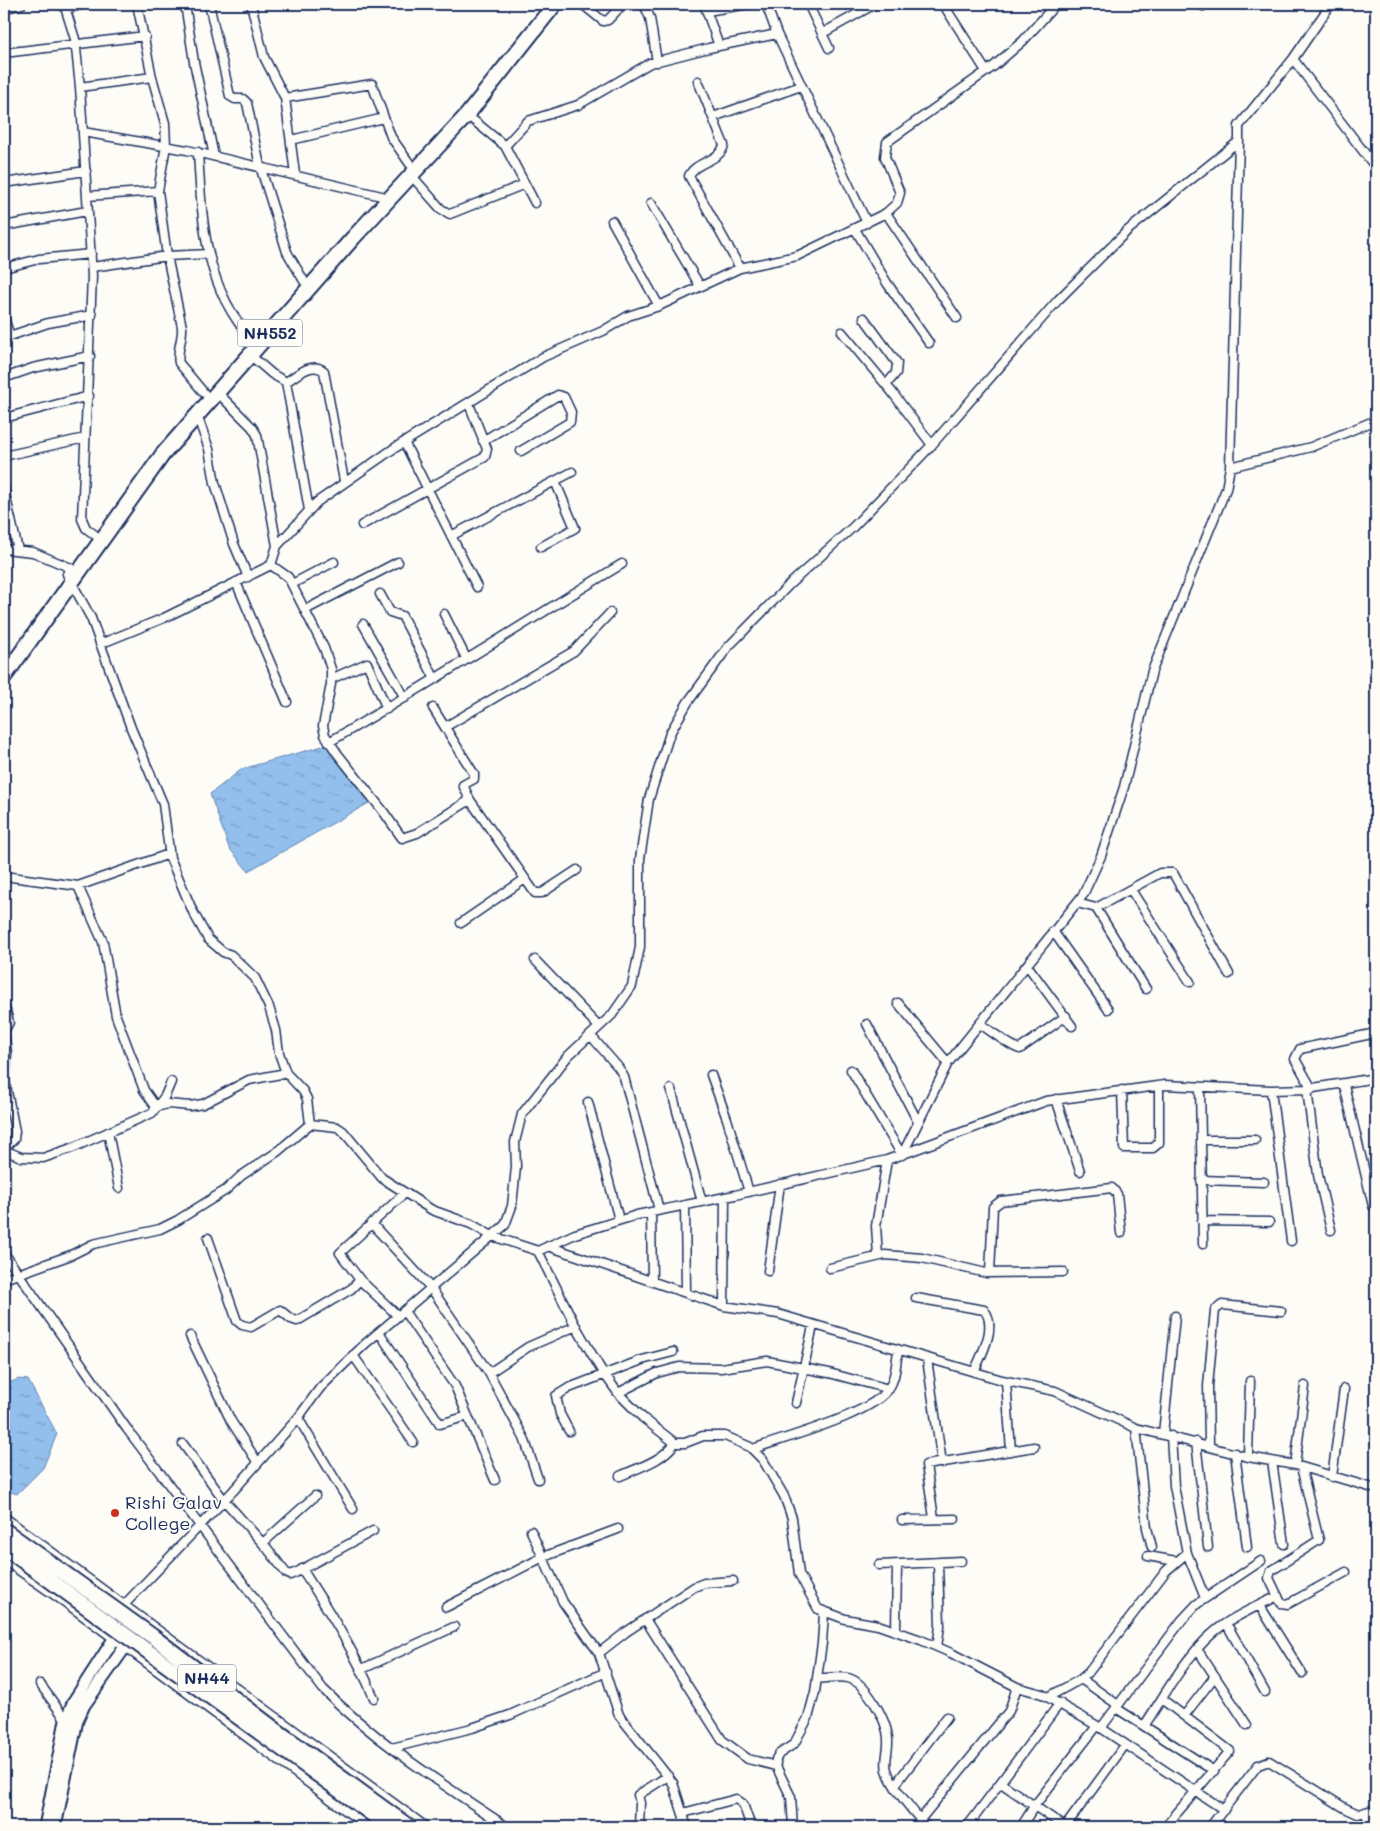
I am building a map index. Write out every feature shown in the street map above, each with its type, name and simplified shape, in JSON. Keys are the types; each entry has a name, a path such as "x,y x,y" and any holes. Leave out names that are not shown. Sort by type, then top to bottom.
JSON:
{"highway":[{"name":"NH552","path":"410,170 479,87 544,4"},
{"name":"NH552","path":"4,677 131,482 210,392 252,339 304,281 410,170 467,115 555,4"},
{"name":"NH552","path":"4,663 196,413 210,392 250,356 385,196"},
{"name":"NH44","path":"4,1530 152,1636 273,1728 409,1827"},
{"name":"NH44","path":"4,1547 390,1827"}],"street":[{"path":"4,9 22,4"},
{"path":"85,4 65,6 75,46 80,86 92,266 89,396 82,519 86,528 95,535"},
{"path":"137,4 146,36 152,77 165,123 166,146 158,192 167,256 182,327 183,336 178,357 179,363 252,427 257,435 277,546"},
{"path":"185,4 194,62 214,156"},
{"path":"209,4 230,96 235,99 243,99 248,103 260,166 287,252 304,281"},
{"path":"251,4 264,57 286,98 295,174"},
{"path":"582,4 603,20 608,20 623,4"},
{"path":"644,4 650,18 657,62"},
{"path":"719,46 706,7 748,4"},
{"path":"766,4 777,34 801,86 826,132 867,223"},
{"path":"808,4 829,48"},
{"path":"823,34 875,4"},
{"path":"943,4 986,72"},
{"path":"100,644 164,618 271,565 277,546 309,510 344,481 404,442 543,358 604,331 628,316 659,306 740,268 798,256 886,213 897,204 900,192 885,156 887,142 986,72 1022,41 1056,4"},
{"path":"902,1155 948,1063 1077,903 1101,856 1124,787 1152,671 1219,508 1230,467 1239,126 1293,59 1331,4"},
{"path":"505,146 528,121 578,105 650,63 777,34"},
{"path":"4,53 60,44 75,46 146,36"},
{"path":"1293,59 1376,168"},
{"path":"80,86 152,77"},
{"path":"698,81 724,145 723,149 706,163 694,169 689,176 740,268"},
{"path":"286,98 370,82 374,86 392,137 410,170 441,210 450,214 525,184"},
{"path":"713,117 801,86"},
{"path":"467,115 505,146 535,203"},
{"path":"291,140 384,118"},
{"path":"83,132 198,152 385,196"},
{"path":"55,1827 74,1702 114,1639 125,1604 258,1463 298,1418 320,1388 379,1332 505,1225 512,1206 516,1166 515,1142 522,1114 568,1056 591,1036 622,1002 632,986 641,937 639,893 642,838 649,799 670,733 688,702 728,647 791,583 858,521 932,445 1058,300 1120,238 1239,141"},
{"path":"198,152 201,210 209,254 228,309 252,339"},
{"path":"4,183 86,171"},
{"path":"87,196 158,192"},
{"path":"651,204 700,286"},
{"path":"4,226 88,211"},
{"path":"886,213 957,318"},
{"path":"612,221 659,306"},
{"path":"855,228 887,284 929,343"},
{"path":"4,268 39,259 91,254"},
{"path":"92,266 167,256 209,254"},
{"path":"4,318 7,337 48,323 92,315"},
{"path":"864,318 897,363 896,373 886,385"},
{"path":"842,332 932,445"},
{"path":"4,378 33,368 90,356"},
{"path":"250,356 272,374 286,382"},
{"path":"286,382 310,368 317,366 324,371 344,481"},
{"path":"286,382 309,510"},
{"path":"484,441 558,395 564,397 571,412 570,422 521,451"},
{"path":"4,418 89,396"},
{"path":"362,525 426,488 486,457 487,449 469,404"},
{"path":"196,413 209,449 215,483 234,544 248,577"},
{"path":"1230,467 1311,446 1376,420"},
{"path":"4,456 86,438"},
{"path":"404,442 477,587"},
{"path":"451,536 572,472"},
{"path":"541,547 575,528 556,481"},
{"path":"4,489 18,550"},
{"path":"4,549 33,552 70,575 91,618 131,728 163,804 169,854 193,912 208,939 223,952 231,954 255,978 263,993 276,1030 278,1053 286,1073 303,1091 307,1099 310,1124"},
{"path":"292,584 334,562"},
{"path":"305,610 398,562"},
{"path":"329,742 387,709 466,658 622,564"},
{"path":"271,565 288,577 324,648 331,669 323,726 329,742 402,838 416,833 470,800"},
{"path":"236,582 287,702"},
{"path":"380,594 390,612 402,616 435,679"},
{"path":"444,614 466,658"},
{"path":"445,728 574,651 610,614"},
{"path":"363,624 405,698"},
{"path":"331,679 368,664 374,658 382,658"},
{"path":"368,664 387,709"},
{"path":"433,708 474,774 474,779 463,785 470,800 535,893 539,894 577,870"},
{"path":"4,876 78,886 169,854"},
{"path":"1077,903 1096,908 1160,873 1173,873 1229,974"},
{"path":"461,922 525,879"},
{"path":"78,886 103,942 116,1016 144,1090 156,1107"},
{"path":"1131,890 1190,982"},
{"path":"1096,908 1146,989"},
{"path":"1053,931 1108,1009"},
{"path":"535,960 599,1027"},
{"path":"1027,965 1072,1026"},
{"path":"898,1003 948,1063"},
{"path":"4,1004 9,1022 4,1032 7,1053 4,1081 15,1131 14,1139 4,1150 21,1157 43,1158 72,1148 152,1113 165,1096 171,1082"},
{"path":"980,1024 1013,1047 1020,1049 1066,1016"},
{"path":"867,1024 918,1122"},
{"path":"1331,1230 1318,1174 1310,1089 1295,1059 1300,1049 1376,1033"},
{"path":"591,1036 618,1067 624,1077 655,1211 652,1281"},
{"path":"851,1070 902,1155"},
{"path":"156,1107 168,1104 190,1106 203,1104 249,1080 286,1073"},
{"path":"711,1075 727,1119 749,1192"},
{"path":"4,1278 71,1255 93,1244 160,1229 178,1220 226,1190 240,1176 277,1152 310,1124 337,1127 343,1131 382,1178 432,1210 471,1224 492,1236 538,1250 575,1234 619,1220 887,1160 1046,1101 1159,1086 1271,1090 1310,1089 1344,1085 1376,1078"},
{"path":"1344,1085 1373,1206"},
{"path":"1122,1090 1124,1148 1154,1148 1159,1144 1159,1086"},
{"path":"1200,1087 1203,1244"},
{"path":"671,1089 702,1202"},
{"path":"1271,1090 1291,1240"},
{"path":"1056,1099 1080,1171"},
{"path":"588,1102 619,1220"},
{"path":"108,1132 119,1188"},
{"path":"1201,1140 1255,1140"},
{"path":"878,1256 876,1226 887,1160"},
{"path":"1201,1180 1264,1182"},
{"path":"768,1271 780,1184"},
{"path":"990,1273 993,1207 1001,1201 1112,1188 1117,1194 1121,1233"},
{"path":"405,1193 340,1253 360,1280 401,1313 455,1386 495,1480"},
{"path":"724,1306 725,1197"},
{"path":"685,1205 686,1292"},
{"path":"1202,1221 1269,1222"},
{"path":"371,1223 431,1288 488,1373 524,1438 538,1479"},
{"path":"208,1238 235,1317 245,1326 251,1327 280,1310 291,1319 297,1320 351,1289 360,1280"},
{"path":"548,1246 724,1306 778,1314 898,1351 1006,1381 1055,1391 1136,1428 1209,1445 1248,1457 1298,1466 1376,1489"},
{"path":"538,1250 576,1326 606,1375 618,1393 643,1418 675,1443 684,1443 703,1436 725,1436 753,1449 771,1471 784,1496 792,1518 799,1574 815,1605 824,1612 896,1631 937,1647 1017,1688 1048,1697 1060,1703 1224,1810"},
{"path":"4,1253 127,1429 323,1689 353,1717 392,1748 507,1827"},
{"path":"830,1268 878,1256 922,1258 990,1273 1063,1272"},
{"path":"916,1298 984,1310 988,1314 986,1346 974,1372"},
{"path":"1209,1445 1208,1386 1215,1310 1222,1305 1281,1311"},
{"path":"1175,1316 1167,1435 1174,1486 1187,1554 1205,1598"},
{"path":"488,1373 528,1347 576,1326"},
{"path":"796,1403 812,1326"},
{"path":"379,1332 440,1424 468,1416"},
{"path":"190,1336 232,1421 258,1463"},
{"path":"753,1449 819,1428 874,1402 889,1390 898,1351"},
{"path":"569,1431 560,1414 556,1396 568,1388 642,1360 672,1352"},
{"path":"354,1355 413,1442"},
{"path":"927,1359 942,1463"},
{"path":"618,1393 657,1373 679,1367 721,1368 767,1361 829,1373 889,1390"},
{"path":"1006,1381 1012,1451"},
{"path":"1248,1457 1250,1381"},
{"path":"1305,1386 1298,1466 1320,1537 1318,1543 1271,1572 1269,1578 1281,1603 1288,1604 1346,1572"},
{"path":"1332,1477 1344,1389"},
{"path":"298,1418 353,1509"},
{"path":"1136,1428 1146,1519 1152,1547"},
{"path":"1196,1442 1208,1547"},
{"path":"620,1476 658,1459 668,1452 675,1443"},
{"path":"183,1444 224,1500 263,1543 286,1573 290,1575 373,1531"},
{"path":"934,1518 925,1467 929,1464 1034,1447"},
{"path":"1235,1453 1247,1547"},
{"path":"1272,1461 1284,1544"},
{"path":"263,1543 315,1496"},
{"path":"4,1517 125,1604 426,1827"},
{"path":"902,1520 954,1519"},
{"path":"446,1607 543,1557 618,1529"},
{"path":"531,1531 563,1602 599,1653 619,1715 668,1776 677,1791 687,1827"},
{"path":"1048,1697 1081,1679 1176,1561 1187,1554"},
{"path":"1148,1556 1176,1561"},
{"path":"4,1560 368,1827"},
{"path":"1021,1827 1035,1805 1117,1706 1182,1620 1205,1598 1261,1561"},
{"path":"880,1566 961,1562"},
{"path":"937,1647 940,1626 938,1563"},
{"path":"896,1631 897,1565"},
{"path":"302,1569 336,1620 362,1669 374,1698"},
{"path":"599,1653 645,1619 699,1585 733,1581"},
{"path":"1144,1726 1197,1649 1226,1623 1278,1596"},
{"path":"1260,1606 1302,1673"},
{"path":"793,1827 791,1796 776,1766 779,1754 794,1744 808,1718 817,1679 824,1612"},
{"path":"645,1619 722,1740 748,1759 776,1766"},
{"path":"1226,1623 1265,1692"},
{"path":"362,1669 454,1627"},
{"path":"45,1827 71,1720 84,1705 125,1647"},
{"path":"1197,1649 1247,1725"},
{"path":"392,1748 472,1728 510,1715 606,1672"},
{"path":"1184,1716 1215,1676"},
{"path":"817,1679 847,1677 856,1681 869,1694 887,1726 886,1770 920,1820 927,1827"},
{"path":"1081,1679 1144,1726 1214,1771"},
{"path":"40,1684 71,1720"},
{"path":"920,1820 1009,1711 1017,1688"},
{"path":"1162,1700 1229,1749 1229,1754 1195,1791 1166,1827"},
{"path":"967,1827 1060,1703"},
{"path":"895,1785 948,1717"},
{"path":"1001,1783 1065,1827 1125,1745"},
{"path":"1210,1827 1258,1765 1264,1761 1269,1761 1331,1802 1358,1814 1376,1808"},
{"path":"639,1827 640,1803 638,1795 668,1776"},
{"path":"683,1813 736,1798 743,1804 751,1827"},
{"path":"1365,1812 1372,1827"}],"water":[{"path":"326,745 369,803 248,871 229,848 210,794 242,769"},
{"path":"19,1379 28,1380 57,1434 43,1468 17,1494 4,1490 4,1385"}],"place":[{"name":"Rishi Galav College","path":"115,1513"}]}
